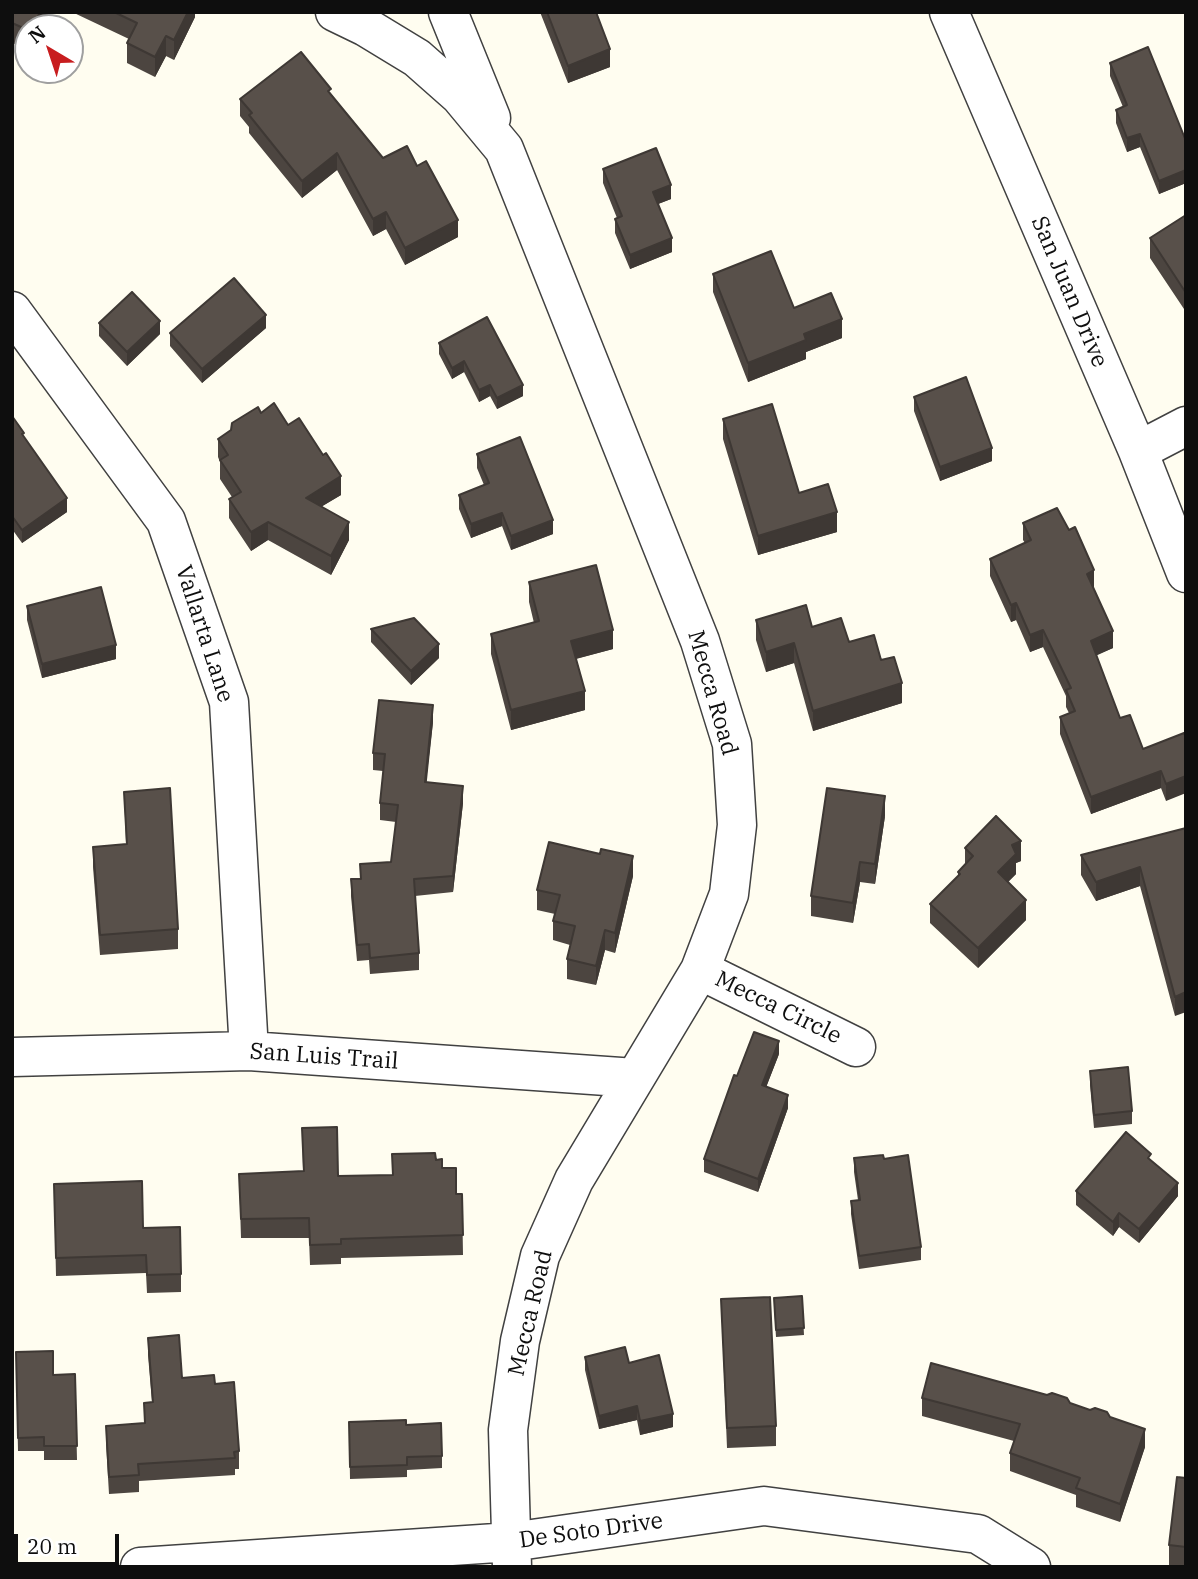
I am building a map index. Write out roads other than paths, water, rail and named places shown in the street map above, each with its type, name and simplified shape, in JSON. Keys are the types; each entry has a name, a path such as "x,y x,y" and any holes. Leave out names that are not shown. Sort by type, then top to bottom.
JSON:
{"street":[{"name":"Mecca Road","path":"335,12 417,58 460,96 504,149 699,641 732,744 737,825 729,894 699,970 574,1180 540,1256 520,1341 508,1430 511,1555"},
{"path":"448,12 504,149"},
{"name":"San Juan Drive","path":"949,12 1138,451 1186,573"},
{"name":"Vallarta Lane","path":"12,311 166,521 229,702 249,1051"},
{"path":"1138,451 1186,426"},
{"name":"Mecca Circle","path":"699,970 856,1047"},
{"name":"San Luis Trail","path":"12,1057 249,1051 635,1078"},
{"name":"De Soto Drive","path":"140,1567 511,1555 764,1506 978,1534 1031,1567"}]}
